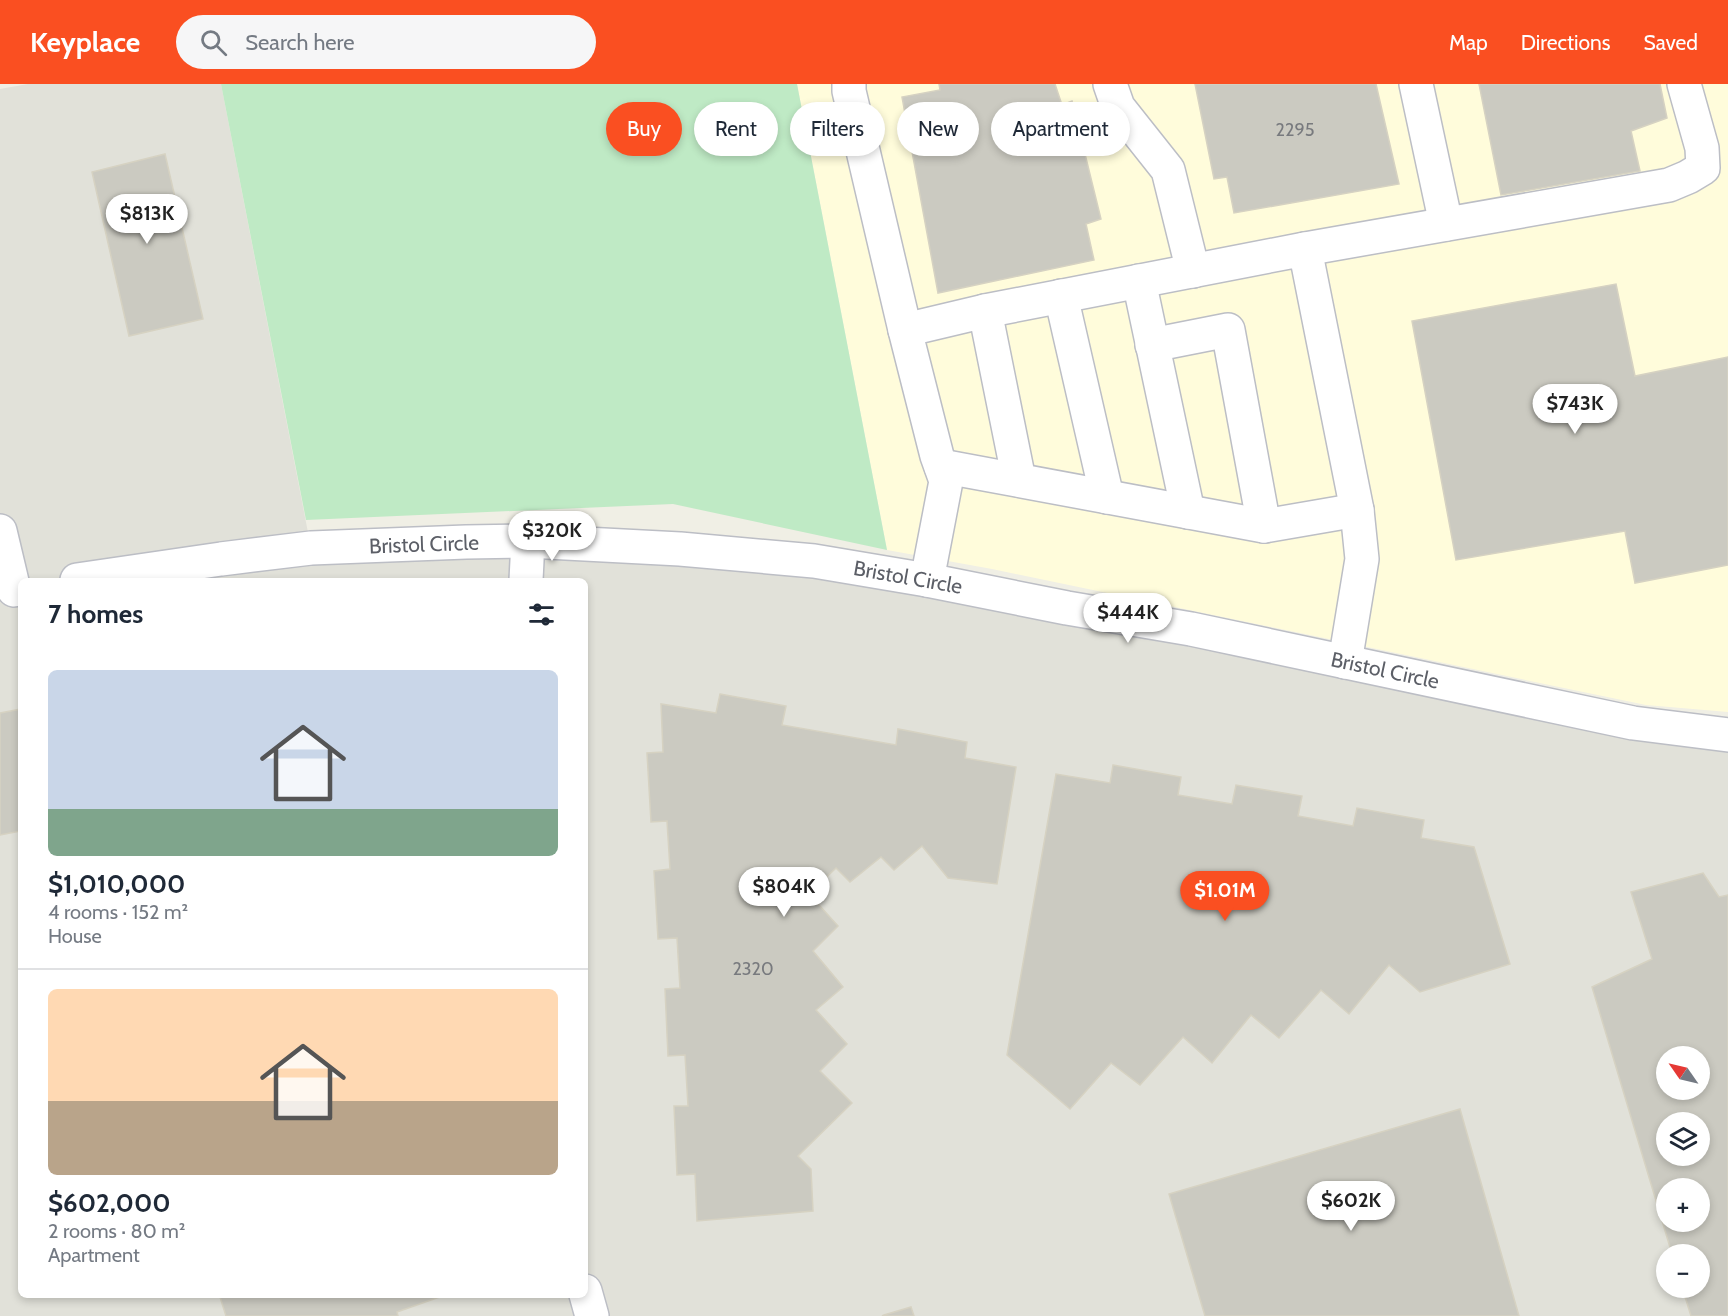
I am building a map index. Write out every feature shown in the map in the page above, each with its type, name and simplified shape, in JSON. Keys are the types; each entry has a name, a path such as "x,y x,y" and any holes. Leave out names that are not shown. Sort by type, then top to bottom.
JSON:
{"street":[{"path":"849,84 851,102 905,330 937,456 946,481 927,580"},
{"path":"1110,84 1118,107 1168,170 1193,271"},
{"path":"1416,84 1446,224"},
{"path":"905,330 985,311 1305,249 1669,185 1702,168 1702,147 1684,84"},
{"path":"1305,249 1357,510 1362,559 1345,662"},
{"path":"1139,281 1188,512"},
{"path":"1060,296 1107,497"},
{"path":"985,311 1019,480"},
{"path":"1152,345 1228,330 1264,526"},
{"path":"941,466 1264,526 1357,510"},
{"path":"0,531 12,591"},
{"path":"526,578 528,540"},
{"name":"Bristol Circle","path":"91,578 311,548 528,540 680,549 814,561 1191,629 1633,723 1728,735"},
{"path":"587,1298 592,1316"}],"shaded area":[{"path":"28,84 221,84 311,548 680,549 1728,735 1728,1316 0,1316 0,89"},
{"path":"797,84 1728,84 1728,712 1646,705 992,569 887,550 811,156 885,156 885,102 800,102"}],"green space":[{"path":"221,84 797,84 800,102 790,102 790,156 811,156 887,550 673,504 306,520"}],"building":[{"path":"939,84 1055,84 1061,102 991,102 991,156 1086,156 1101,219 1086,224 1094,260 938,293 913,156 979,156 979,102 903,102 902,97 940,90"},
{"path":"1195,84 1376,84 1399,184 1234,213 1227,177 1214,179"},
{"path":"1479,84 1660,84 1667,118 1631,131 1640,171 1501,195"},
{"path":"165,154 203,319 129,336 92,172"},
{"path":"1616,284 1635,376 1728,357 1728,565 1635,583 1625,531 1456,560 1412,321"},
{"path":"720,694 786,706 782,725 896,745 898,729 967,742 965,758 1016,767 997,884 948,878 922,846 894,870 881,857 850,882 836,868 809,894 838,926 813,951 843,987 816,1010 847,1044 820,1071 852,1103 798,1156 811,1169 813,1211 697,1221 695,1174 677,1175 674,1106 688,1106 685,1055 668,1056 665,989 680,988 677,938 658,939 654,871 670,869 667,821 651,822 647,753 663,752 661,704 716,713"},
{"path":"18,710 18,832 0,835 0,713"},
{"path":"1113,765 1181,777 1178,795 1232,804 1236,785 1302,796 1298,816 1353,826 1357,808 1424,820 1421,838 1474,847 1510,964 1420,992 1389,965 1349,1014 1321,990 1279,1038 1251,1015 1212,1063 1183,1037 1140,1085 1111,1063 1070,1109 1007,1055 1056,774 1110,783"},
{"path":"1703,873 1719,897 1728,895 1728,1316 1691,1316 1685,1298 1710,1298 1710,1244 1669,1244 1665,1232 1710,1232 1710,1178 1656,1178 1656,1201 1592,987 1652,959 1631,892"},
{"path":"1460,1109 1519,1316 1205,1316 1169,1194"},
{"path":"220,1298 437,1298 397,1312 398,1316 226,1316"},
{"path":"911,1307 914,1316 882,1316 884,1315"}]}
